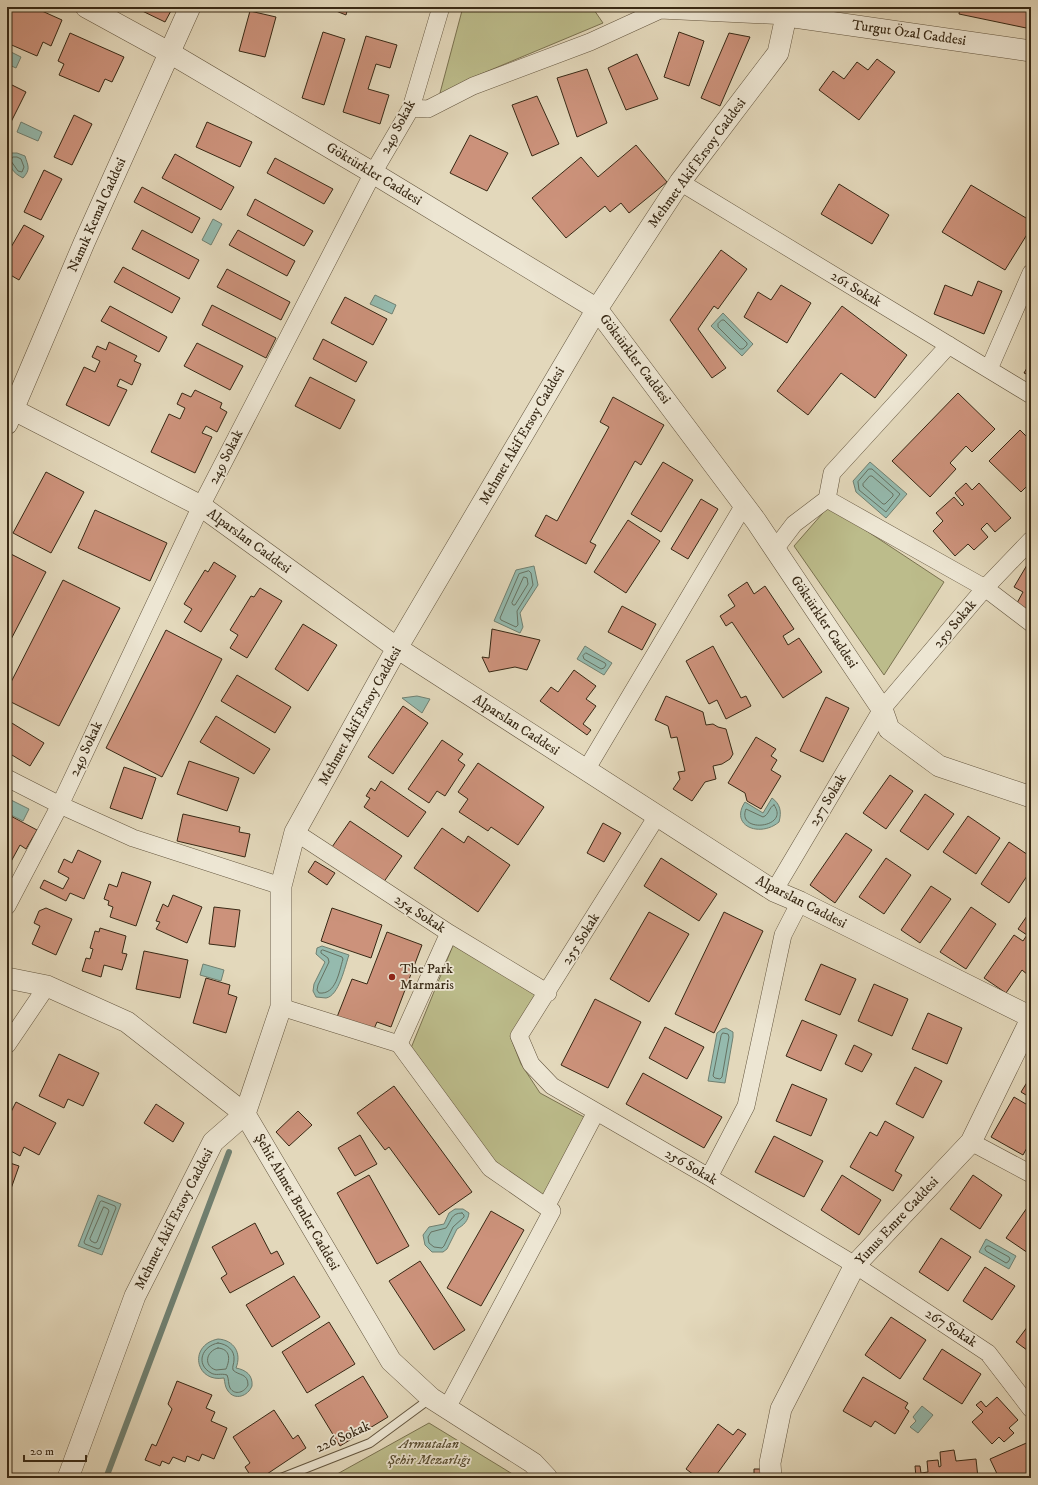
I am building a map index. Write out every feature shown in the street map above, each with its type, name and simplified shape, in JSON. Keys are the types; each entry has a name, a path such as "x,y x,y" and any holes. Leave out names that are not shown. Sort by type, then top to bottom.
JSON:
{"street":[{"name":"Göktürkler Caddesi","path":"86,7 170,52 597,309 744,505 775,549 882,710 889,729 939,766 1031,797"},
{"name":"Namık Kemal Caddesi","path":"9,414 84,242 190,7"},
{"name":"249 Sokak","path":"7,906 60,805 201,506 373,173 411,108 441,7"},
{"path":"411,108 428,108 474,86 590,42 653,9 788,11"},
{"name":"Turgut Özal Caddesi","path":"788,11 1031,51"},
{"name":"Mehmet Akif Ersoy Caddesi","path":"68,1478 135,1296 213,1142 245,1114 281,1007 281,886 295,832 397,648 597,309 680,182 778,53 788,11"},
{"name":"261 Sokak","path":"680,182 1031,395"},
{"path":"989,369 1031,273"},
{"path":"775,549 794,524 827,499 832,473 949,345"},
{"name":"Alparslan Caddesi","path":"9,414 201,506 397,648 774,891 800,902 1031,1018"},
{"path":"827,499 985,588 1031,623"},
{"path":"586,770 744,505"},
{"name":"259 Sokak","path":"882,710 985,588 1031,540"},
{"name":"257 Sokak","path":"774,891 882,710"},
{"path":"7,778 60,805 133,838 281,886"},
{"name":"255 Sokak","path":"531,1064 520,1036 657,816"},
{"name":"254 Sokak","path":"295,832 449,933 548,993"},
{"path":"709,1177 746,1106 783,935 800,902"},
{"path":"399,1044 449,933"},
{"name":"Şehit Ahmet Benler Caddesi","path":"7,978 47,986 127,1022 245,1114 391,1361 439,1403 533,1463 547,1478"},
{"path":"7,1045 47,986"},
{"path":"281,1007 399,1044 490,1168 552,1211 439,1403"},
{"name":"Yunus Emre Caddesi","path":"772,1478 770,1463 782,1409 855,1265 971,1142 1031,1018"},
{"name":"256 Sokak","path":"531,1064 552,1086 709,1177 855,1265"},
{"path":"546,1207 596,1112"},
{"path":"971,1142 1031,1174"},
{"name":"267 Sokak","path":"855,1265 988,1353 1031,1409"}],"lane":[{"name":"226 Sokak","path":"281,1478 370,1442 439,1403"}],"green space":[{"path":"463,7 592,7 603,23 469,79 446,92 440,93"},
{"path":"829,506 944,582 884,675 794,546"},
{"path":"454,943 536,995 510,1036 521,1064 540,1093 584,1117 545,1199 495,1162 411,1048"},
{"name":"Armutalan Şehir Mezarlığı","path":"429,1423 519,1478 330,1478"}],"water":[{"path":"7,50 21,57 16,68 7,64"},
{"path":"21,122 42,132 38,141 17,132"},
{"path":"11,153 17,153 25,156 28,170 23,178 14,172 9,163 8,156"},
{"path":"213,219 222,224 211,245 202,240"},
{"path":"375,295 396,305 392,314 370,304"},
{"path":"723,313 753,344 742,356 711,326"},
{"path":"870,462 907,494 886,518 856,492 853,481"},
{"path":"534,566 538,585 520,613 523,627 520,633 494,621 516,570"},
{"path":"585,646 612,663 604,675 577,659"},
{"path":"417,696 430,699 422,713 402,698"},
{"path":"7,798 29,809 23,821 7,813"},
{"path":"772,798 780,808 779,822 771,827 763,829 749,827 744,823 741,818 741,810 745,802 763,813"},
{"path":"322,946 349,955 335,992 326,998 316,997 313,991 314,984 325,962 316,954 317,948"},
{"path":"203,964 224,970 221,981 200,975"},
{"path":"726,1028 733,1032 733,1037 725,1083 708,1081 717,1033"},
{"path":"98,1195 121,1204 102,1255 78,1246"},
{"path":"455,1209 463,1209 469,1213 467,1221 457,1229 447,1249 443,1252 432,1252 425,1245 423,1235 429,1227 444,1224 449,1213"},
{"path":"986,1239 1016,1256 1009,1269 979,1252"},
{"path":"218,1339 228,1342 235,1348 238,1357 236,1368 243,1370 250,1376 252,1386 244,1395 234,1396 226,1388 224,1378 214,1378 207,1375 201,1369 199,1355 202,1348 208,1343"},
{"path":"922,1406 933,1415 918,1433 910,1427 916,1421 913,1417"}],"building":[{"path":"7,7 33,7 62,20 51,46 43,42 37,56 7,43"},
{"path":"134,7 173,7 165,22"},
{"path":"326,7 348,7 346,15"},
{"path":"960,7 1031,7 1031,29 959,14"},
{"path":"250,11 276,17 265,57 239,51"},
{"path":"323,32 345,39 324,105 302,98"},
{"path":"679,32 704,41 689,86 664,77"},
{"path":"70,33 124,57 112,82 105,79 99,92 59,75 64,64 58,61"},
{"path":"729,33 750,37 720,106 701,98"},
{"path":"366,36 397,45 390,68 376,64 368,89 389,95 380,124 343,112"},
{"path":"637,54 658,99 626,110 608,68"},
{"path":"877,59 895,72 859,120 819,90 833,71 844,79 857,62 868,70"},
{"path":"587,69 607,123 577,137 557,78"},
{"path":"8,83 26,92 7,130 7,85"},
{"path":"537,96 559,144 532,156 512,105"},
{"path":"74,115 92,124 72,165 54,157"},
{"path":"207,122 252,142 240,167 196,147"},
{"path":"470,135 508,153 487,191 450,173"},
{"path":"636,145 667,182 629,213 621,203 610,212 605,206 566,238 532,198 581,157 598,177"},
{"path":"175,154 234,187 221,210 162,178"},
{"path":"275,158 333,189 324,204 267,173"},
{"path":"44,170 62,179 41,220 24,212"},
{"path":"839,184 889,215 872,244 821,214"},
{"path":"971,185 1031,221 1031,228 1005,270 942,232"},
{"path":"142,187 200,218 192,233 134,202"},
{"path":"255,199 313,231 304,246 247,215"},
{"path":"24,225 44,236 19,280 7,273 7,254"},
{"path":"142,230 199,260 189,279 132,249"},
{"path":"238,230 295,261 287,276 229,245"},
{"path":"721,250 747,269 718,309 714,306 698,329 726,368 712,378 670,320"},
{"path":"123,267 180,298 172,313 114,282"},
{"path":"227,269 290,302 281,320 217,287"},
{"path":"978,281 1002,291 984,334 934,314 945,285 972,296"},
{"path":"781,285 811,303 787,343 744,317 758,292 771,300"},
{"path":"345,297 387,319 373,345 331,323"},
{"path":"212,305 276,338 266,358 202,325"},
{"path":"110,306 167,337 159,352 101,321"},
{"path":"842,306 907,355 875,398 841,373 808,415 777,391"},
{"path":"323,339 367,362 356,382 313,359"},
{"path":"109,342 137,356 134,361 141,364 132,385 120,379 117,386 127,390 109,426 66,405 84,367 95,372 100,361 92,357 97,346 106,350"},
{"path":"197,343 243,366 230,390 184,366"},
{"path":"1031,361 1031,376 1024,373"},
{"path":"310,377 355,400 340,429 295,406"},
{"path":"195,390 222,403 220,408 227,412 217,432 206,426 202,433 212,437 195,473 151,452 169,414 180,419 185,408 177,404 182,393 191,397"},
{"path":"958,393 995,429 972,452 966,446 950,463 956,469 930,497 892,461"},
{"path":"613,397 664,425 641,465 635,461 590,542 596,545 586,564 535,536 546,515 557,521 609,427 600,422"},
{"path":"1020,430 1031,441 1031,482 1021,492 989,461"},
{"path":"663,462 693,480 661,532 631,514"},
{"path":"46,472 84,492 51,553 13,533"},
{"path":"966,483 972,490 979,483 1011,518 995,532 987,523 981,529 988,537 974,550 968,544 955,556 933,531 943,521 936,513 954,497 962,506 964,504 955,493"},
{"path":"701,499 718,509 688,559 671,549"},
{"path":"95,510 167,543 150,581 78,548"},
{"path":"628,520 660,541 626,593 594,572"},
{"path":"7,552 46,572 7,647"},
{"path":"214,562 236,576 201,632 184,622 192,609 184,604 205,570 208,572"},
{"path":"1027,565 1031,567 1031,612 1017,603 1023,592 1014,587"},
{"path":"63,580 120,608 59,726 7,700 7,690"},
{"path":"747,582 754,594 765,586 794,629 783,636 788,645 799,638 822,672 783,698 732,622 726,626 720,616 735,606 728,595"},
{"path":"260,588 282,601 247,658 230,648 238,635 230,630 251,596 254,597"},
{"path":"622,606 656,624 642,650 608,632"},
{"path":"303,624 337,645 308,691 275,669"},
{"path":"492,629 540,640 527,670 515,667 489,672 482,657 489,658"},
{"path":"166,630 222,659 162,777 106,748"},
{"path":"713,646 741,698 746,696 751,706 726,719 717,700 709,704 686,661"},
{"path":"574,670 596,686 586,699 596,706 583,724 591,730 587,735 540,701 551,687 558,692"},
{"path":"237,675 291,707 275,733 221,701"},
{"path":"666,696 703,712 706,725 713,724 726,729 733,754 730,759 722,764 713,766 716,779 705,782 692,801 673,789 680,779 678,772 685,771 677,737 671,738 668,726 655,720"},
{"path":"826,697 849,708 823,762 800,751"},
{"path":"403,706 428,723 393,774 368,757"},
{"path":"216,716 270,749 254,774 200,742"},
{"path":"7,720 44,743 30,766 7,752"},
{"path":"756,737 776,749 771,756 777,760 771,770 781,776 761,809 747,801 745,793 728,783"},
{"path":"442,740 463,754 458,760 465,765 445,796 437,791 429,803 408,789"},
{"path":"189,761 239,778 227,811 177,794"},
{"path":"478,763 544,807 518,845 491,827 488,831 459,812 468,799 458,792"},
{"path":"124,767 156,778 142,819 110,808"},
{"path":"890,775 913,791 886,829 863,813"},
{"path":"381,781 426,812 408,837 364,807 370,798 366,796 371,788 375,791"},
{"path":"925,794 954,814 928,850 900,831"},
{"path":"7,814 37,830 26,849 20,845 7,869"},
{"path":"183,814 240,827 239,832 250,834 245,857 177,841"},
{"path":"968,816 1000,838 976,874 943,852"},
{"path":"350,821 402,856 383,883 332,847"},
{"path":"603,823 621,833 604,862 587,853"},
{"path":"442,828 464,843 468,836 510,865 478,912 414,868"},
{"path":"846,833 872,850 835,903 810,885"},
{"path":"1009,842 1031,857 1031,870 1009,903 981,884"},
{"path":"78,850 101,861 84,899 70,893 66,901 40,888 44,880 63,889 69,878 58,872 64,859 72,863"},
{"path":"661,858 717,894 699,921 644,886"},
{"path":"886,858 911,875 884,914 859,897"},
{"path":"315,861 335,873 327,885 308,872"},
{"path":"122,872 151,882 136,926 110,917 113,907 108,905 109,901 104,899 109,884 117,887"},
{"path":"931,886 951,899 920,943 901,930"},
{"path":"173,895 202,907 187,943 156,929 160,922 156,921 163,904 168,907"},
{"path":"214,907 240,910 235,947 209,944"},
{"path":"971,907 996,924 966,969 940,952"},
{"path":"46,908 72,919 56,955 32,944 40,926 34,923 39,911"},
{"path":"332,908 382,925 371,958 321,941"},
{"path":"649,912 689,934 649,1002 610,979"},
{"path":"724,912 763,931 714,1033 675,1014"},
{"path":"1029,913 1031,914 1031,970 1028,975 1022,970 1006,993 984,978 1014,935 1023,941 1027,935 1018,929"},
{"path":"100,928 126,936 122,953 127,954 122,970 104,965 101,977 82,971 86,958 90,959 93,949 90,948 95,931 99,932"},
{"path":"387,932 422,945 391,1027 377,1022 373,1031 337,1017 352,979 367,984"},
{"path":"144,951 188,960 180,998 136,989"},
{"path":"821,964 856,979 840,1015 805,1000"},
{"path":"206,978 230,985 228,994 237,997 226,1033 193,1023"},
{"path":"874,984 908,999 892,1036 858,1021"},
{"path":"595,999 641,1022 608,1088 561,1065"},
{"path":"928,1013 962,1028 947,1064 912,1049"},
{"path":"802,1020 837,1035 821,1071 786,1056"},
{"path":"665,1027 704,1047 687,1079 649,1058"},
{"path":"854,1045 872,1054 862,1072 845,1064"},
{"path":"59,1054 99,1073 83,1106 68,1099 64,1108 39,1096"},
{"path":"915,1067 942,1081 923,1118 896,1104"},
{"path":"643,1073 722,1117 704,1148 626,1104"},
{"path":"1031,1076 1031,1098 1021,1092"},
{"path":"792,1084 827,1099 811,1136 776,1121"},
{"path":"394,1086 472,1192 439,1215 389,1147 385,1150 357,1113"},
{"path":"1014,1097 1031,1107 1031,1145 1029,1144 1023,1155 991,1137"},
{"path":"16,1102 56,1123 39,1155 24,1147 20,1156 7,1149 7,1120"},
{"path":"156,1104 184,1123 173,1142 144,1123"},
{"path":"298,1111 312,1125 289,1146 276,1132"},
{"path":"885,1121 914,1137 895,1171 902,1175 893,1191 850,1167 870,1132 877,1136"},
{"path":"360,1135 377,1164 355,1176 338,1148"},
{"path":"774,1136 823,1161 804,1197 755,1172"},
{"path":"7,1162 19,1166 7,1200"},
{"path":"369,1175 409,1246 377,1264 337,1193"},
{"path":"842,1175 881,1200 859,1235 821,1210"},
{"path":"973,1175 1002,1195 980,1229 950,1209"},
{"path":"1029,1205 1031,1206 1031,1255 1006,1238"},
{"path":"491,1211 524,1230 481,1306 447,1288"},
{"path":"255,1223 271,1254 277,1251 284,1264 230,1293 221,1278 227,1274 212,1247"},
{"path":"941,1238 971,1257 948,1291 919,1272"},
{"path":"420,1261 465,1330 434,1350 389,1281"},
{"path":"985,1267 1015,1286 992,1320 963,1301"},
{"path":"294,1276 320,1317 272,1347 246,1305"},
{"path":"891,1317 926,1340 900,1379 865,1355"},
{"path":"329,1322 355,1364 307,1393 282,1352"},
{"path":"1031,1322 1031,1353 1016,1342"},
{"path":"942,1349 981,1374 962,1404 923,1379"},
{"path":"363,1376 388,1417 340,1446 315,1405"},
{"path":"863,1377 908,1403 905,1408 909,1411 895,1434 875,1421 871,1427 843,1411"},
{"path":"177,1381 212,1395 206,1408 215,1412 211,1421 227,1428 214,1459 202,1454 199,1461 187,1456 185,1462 173,1457 169,1464 162,1461 160,1466 145,1460 152,1444 156,1446 172,1409 168,1404"},
{"path":"997,1397 1018,1420 1009,1428 1014,1433 1004,1442 999,1437 992,1444 972,1422 983,1412 976,1405 981,1401 986,1407"},
{"path":"274,1410 293,1439 298,1435 306,1448 261,1478 252,1478 245,1467 250,1463 233,1437"},
{"path":"718,1424 733,1435 738,1429 746,1434 714,1478 698,1478 686,1469"},
{"path":"1031,1441 1031,1477 999,1478 990,1459"},
{"path":"954,1450 956,1461 976,1459 978,1478 906,1478 916,1477 915,1466 920,1466 921,1473 928,1472 927,1461 938,1460 939,1467 941,1466 940,1452"},
{"path":"754,1469 763,1469 763,1478 754,1478"}],"waterway":[{"path":"106,1478 229,1152"}],"place":[{"name":"The Park Marmaris","path":"392,977"}]}
